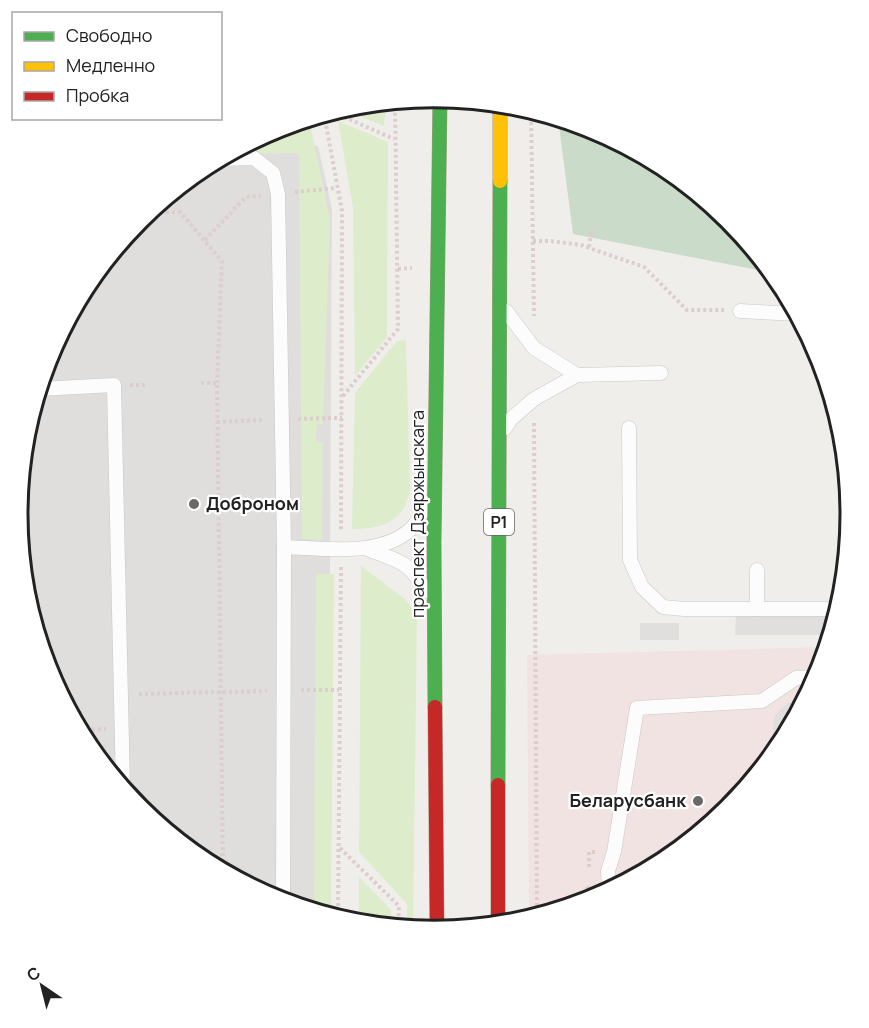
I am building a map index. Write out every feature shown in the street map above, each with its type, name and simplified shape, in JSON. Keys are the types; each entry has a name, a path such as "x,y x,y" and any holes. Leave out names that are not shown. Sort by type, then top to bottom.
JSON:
{"main road":[{"name":"праспект Дзяржынскага","path":"437,920 435,478 440,108"},
{"name":"Р1","path":"498,915 501,114"}],"lane":[{"path":"239,158 254,158 273,173 279,194 284,547 283,890"},
{"path":"500,302 534,348 577,375"},
{"path":"740,310 787,313"},
{"path":"500,434 511,418 534,399 577,375 661,373"},
{"path":"48,389 114,385 123,774"},
{"path":"629,428 630,560 642,587 663,607 829,609"},
{"path":"367,549 390,542 412,527 427,505 435,478"},
{"path":"284,547 367,549 406,564 418,577 428,594 436,621"},
{"path":"757,570 757,609"},
{"path":"608,881 608,872 614,852 637,708 762,701 796,678 806,678"}],"path":[{"path":"343,397 398,329 395,110"},
{"path":"346,118 394,139"},
{"path":"531,120 534,348"},
{"path":"325,123 342,211 343,397 338,908"},
{"path":"205,240 246,197 336,188"},
{"path":"163,213 180,212 222,261 217,383 223,861"},
{"path":"589,248 592,227"},
{"path":"533,241 551,241 589,248 644,267 687,310 740,310"},
{"path":"201,383 217,383"},
{"path":"534,399 537,907"},
{"path":"120,695 339,690"},
{"path":"91,729 121,728"},
{"path":"339,847 399,906 398,918"}],"shaded area":[{"path":"318,146 332,209 328,906 279,889 231,866 187,836 129,782 97,740 70,694 59,669 42,619 29,541 29,487 42,409 59,359 83,311 112,267 147,227 209,176 262,147"},
{"path":"736,616 828,616 822,635 735,635"},
{"path":"640,623 679,623 679,640 640,640"},
{"path":"818,647 799,694 772,740 740,782 722,801 682,836 637,866 590,889 529,909 527,655"},
{"path":"795,701 773,738 775,715 788,703"}],"green space":[{"path":"385,111 384,126 358,116"},
{"path":"338,121 388,142 387,337 355,376 353,207"},
{"path":"311,128 330,219 323,424 317,424 316,442 323,443 322,540 302,539 299,153 248,154"},
{"path":"559,128 614,150 660,176 722,227 759,270 573,234"},
{"path":"406,340 410,493 402,511 392,521 373,528 352,529 355,393 397,341"},
{"path":"361,566 406,600 417,615 413,919 407,919 407,904 359,852"},
{"path":"316,574 334,574 331,906 314,901"},
{"path":"359,877 391,910 391,918 359,913"}],"traffic: fast":[{"path":"435,707 434,542 440,108"},
{"path":"498,785 500,181"}],"traffic: slow":[{"path":"500,113 500,181"}],"traffic: jam":[{"path":"435,707 437,920"},
{"path":"498,785 498,915"}],"place":[{"name":"Доброном","path":"194,504"},
{"name":"Беларусбанк","path":"698,801"}]}
